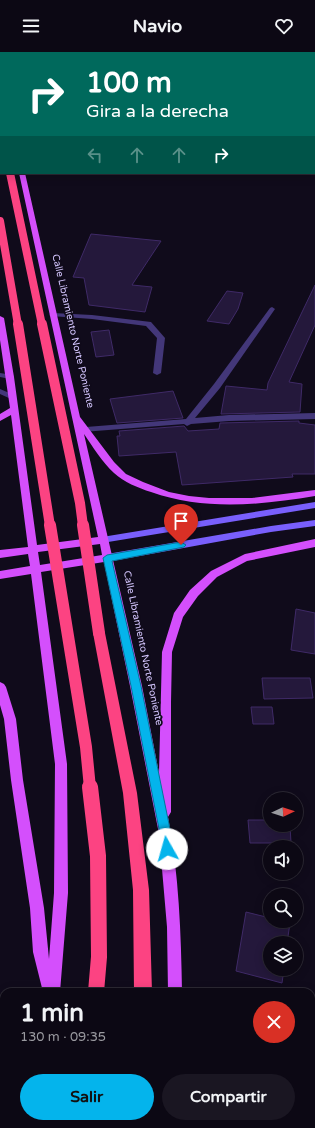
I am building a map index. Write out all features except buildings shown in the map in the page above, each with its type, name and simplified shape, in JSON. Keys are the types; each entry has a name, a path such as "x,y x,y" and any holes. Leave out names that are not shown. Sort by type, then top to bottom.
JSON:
{"highway":[{"path":"10,174 80,503 99,633 130,793 141,890 143,988"},
{"path":"0,220 22,346 87,755 98,856 99,957 96,988"}],"main road":[{"name":"Calle Libramiento Norte Poniente","path":"22,174 102,540 136,686 165,834 174,927 175,988"},
{"path":"0,318 10,377 11,397 36,571 61,764 61,893 53,988"},
{"path":"0,418 13,410"},
{"path":"74,413 116,470 135,483 163,494 210,502 236,503 270,500 315,493"},
{"path":"0,554 102,540 315,505"},
{"path":"0,576 36,571 270,529 315,523"},
{"path":"165,834 165,702 167,652 178,616 194,593 214,574 245,558 315,542"},
{"path":"0,688 10,719 17,780 37,908 40,952 49,988"}],"lane":[{"path":"187,423 217,386 272,309"},
{"path":"53,315 92,317 148,324 161,338 157,373"},
{"path":"0,375 10,377"},
{"path":"0,391 11,397"},
{"path":"86,430 187,423 229,418 315,416"}],"route":[{"path":"167,849 136,686 107,558 181,545"}]}
